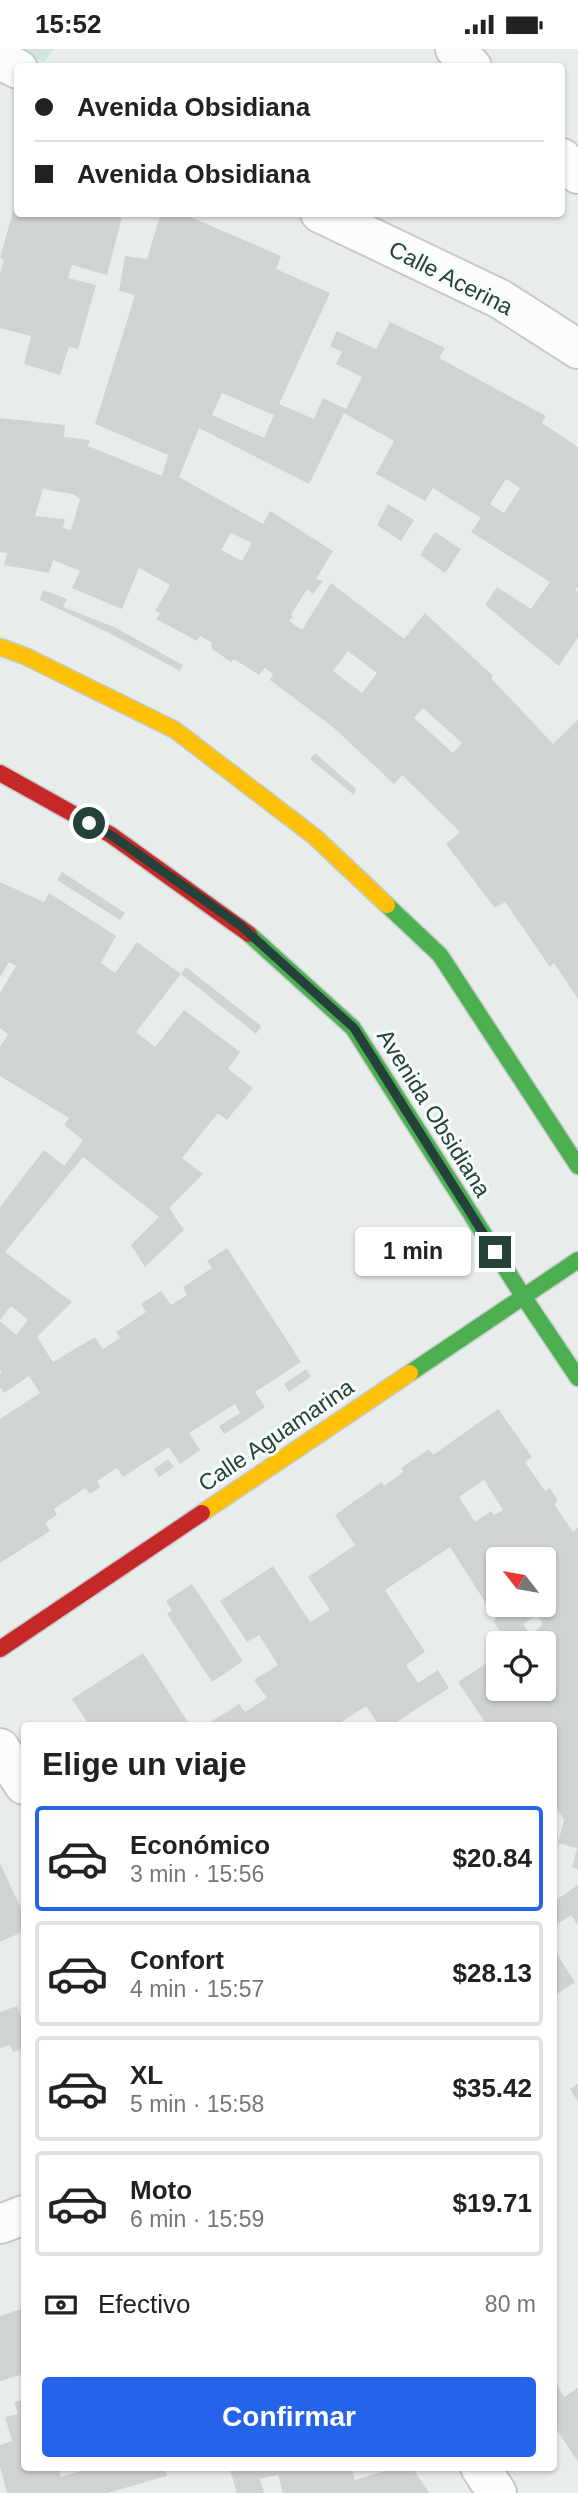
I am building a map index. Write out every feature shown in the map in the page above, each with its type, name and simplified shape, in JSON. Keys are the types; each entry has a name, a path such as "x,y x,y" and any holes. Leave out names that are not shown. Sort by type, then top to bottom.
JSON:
{"street":[{"path":"455,49 468,63"},
{"path":"565,161 578,174"},
{"name":"Calle Acerina","path":"328,217 500,299 578,349"},
{"path":"0,647 25,656 176,730 315,837 440,955 578,1166"},
{"name":"Avenida Obsidiana","path":"0,773 111,835 241,926 354,1028 523,1296 578,1378"},
{"name":"Calle Aguamarina","path":"0,1649 578,1261"},
{"path":"0,1748 21,1780"},
{"path":"0,2224 21,2216"},
{"path":"483,2471 497,2493"}],"green space":[{"path":"15,49 54,49 44,62"}],"building":[{"path":"14,208 14,217 122,217 107,275 72,265 68,278 96,285 78,349 69,347 60,375 24,364 31,336 0,328 0,274 4,260 0,258"},
{"path":"160,217 190,217 281,256 276,269 330,293 279,404 314,419 323,398 346,409 362,377 336,364 342,352 330,346 337,331 376,349 390,322 445,348 439,358 546,416 542,423 578,447 578,587 575,590 578,592 578,637 559,666 485,605 497,587 531,609 550,582 471,532 481,518 433,488 425,501 376,474 394,441 344,413 309,484 199,428 179,477 263,524 270,511 333,551 316,579 323,581 313,594 307,589 291,615 293,617 289,621 302,630 331,583 404,639 425,613 493,676 491,678 553,744 578,720 578,999 554,963 550,967 505,902 495,908 446,844 460,832 402,775 394,784 334,728 270,680 273,674 265,668 259,675 234,659 231,662 212,649 211,642 200,636 197,641 156,619 160,613 155,611 170,585 139,568 122,609 72,588 80,571 53,560 49,573 4,565 7,553 0,552 0,418 65,425 64,437 90,440 88,446 162,476 168,455 95,424 135,295 119,291 125,256 147,259","holes":["222,393 274,415 264,438 212,415","506,479 520,488 504,513 490,504","43,489 73,494 80,499 71,530 63,528 65,519 35,516","231,533 252,543 242,561 221,550","348,651 377,673 362,693 333,671","423,708 462,743 453,753 414,718"]},
{"path":"388,504 414,520 401,541 377,525"},
{"path":"435,532 461,549 445,573 420,555"},
{"path":"43,590 67,599 63,607 114,627 183,665 180,671 40,600"},
{"path":"315,753 356,789 354,795 310,759"},
{"path":"62,872 125,913 120,920 57,880"},
{"path":"0,882 44,902 49,893 116,936 101,963 115,973 137,942 181,974 136,1032 155,1047 184,1010 240,1052 228,1069 253,1088 227,1120 218,1113 182,1158 203,1174 169,1208 184,1230 145,1267 131,1245 159,1217 83,1157 5,1252 72,1302 37,1337 53,1362 95,1337 103,1349 120,1338 116,1332 146,1312 141,1304 161,1291 171,1305 187,1295 183,1287 212,1268 207,1261 227,1248 301,1362 255,1392 265,1407 245,1421 224,1434 219,1426 240,1413 235,1404 189,1433 200,1450 180,1464 169,1447 123,1477 117,1468 97,1481 100,1487 90,1494 85,1488 54,1509 57,1515 45,1523 50,1531 0,1563 0,1419 40,1393 29,1376 4,1393 0,1387 0,1321 16,1335 28,1320 11,1306 0,1320 0,1207 44,1150 64,1166 83,1140 64,1125 69,1118 0,1076 0,1047 8,1034 0,1028 0,993 16,966 9,962 0,977"},
{"path":"186,967 261,1026 256,1034 181,974"},
{"path":"306,1369 311,1377 289,1392 284,1384"},
{"path":"498,1409 532,1457 525,1462 545,1491 550,1488 558,1501 554,1504 573,1532 578,1528 578,1869 572,1867 577,1848 558,1843 564,1820 557,1809 557,1722 485,1722 458,1682 486,1664 486,1701 556,1701 556,1631 534,1631 543,1625 538,1617 556,1617 556,1547 486,1547 486,1603 450,1547 385,1590 425,1652 406,1665 418,1683 438,1670 449,1688 397,1722 377,1722 366,1706 342,1722 211,1722 239,1704 245,1712 267,1698 254,1680 278,1665 259,1635 247,1642 220,1601 273,1566 310,1622 330,1610 308,1577 355,1545 335,1515 382,1482 384,1486 403,1472 401,1468 429,1449 433,1455","holes":["484,1480 503,1510 494,1515 491,1511 475,1522 459,1497"]},
{"path":"168,1459 174,1467 159,1477 154,1469"},
{"path":"192,1584 243,1661 212,1682 167,1614 172,1610 166,1601"},
{"path":"495,1617 534,1617 523,1624 528,1631 499,1631 493,1621"},
{"path":"143,1653 188,1722 87,1722 72,1699"},
{"path":"0,1863 21,1908 21,1932 0,1942"},
{"path":"578,1885 578,1925 571,1915 557,1924 557,1899"},
{"path":"557,1954 575,1982 557,1994"},
{"path":"17,2006 21,2017 21,2050 13,2052 10,2045 0,2048 0,2012"},
{"path":"578,2084 578,2102 570,2089"},
{"path":"21,2309 21,2375 0,2381 0,2316"},
{"path":"557,2385 564,2397 578,2388 578,2462 557,2430"},
{"path":"21,2401 21,2471 59,2471 61,2477 81,2471 165,2471 167,2476 107,2493 7,2493 0,2467 0,2445 12,2441 5,2417 18,2414 14,2402"},
{"path":"230,2471 352,2471 355,2480 385,2471 415,2471 429,2493 283,2493 278,2475 260,2479 264,2493 237,2493"}],"traffic: fast":[{"path":"387,905 440,955 578,1166"},
{"path":"249,934 353,1028 578,1378"},
{"path":"410,1373 578,1260"}],"traffic: slow":[{"path":"0,647 25,656 175,730 315,837 387,905"},
{"path":"202,1513 410,1373"}],"traffic: jam":[{"path":"0,773 111,835 249,934"},
{"path":"0,1649 202,1513"}],"route":[{"path":"89,823 111,835 241,926 354,1028 495,1252"}]}
